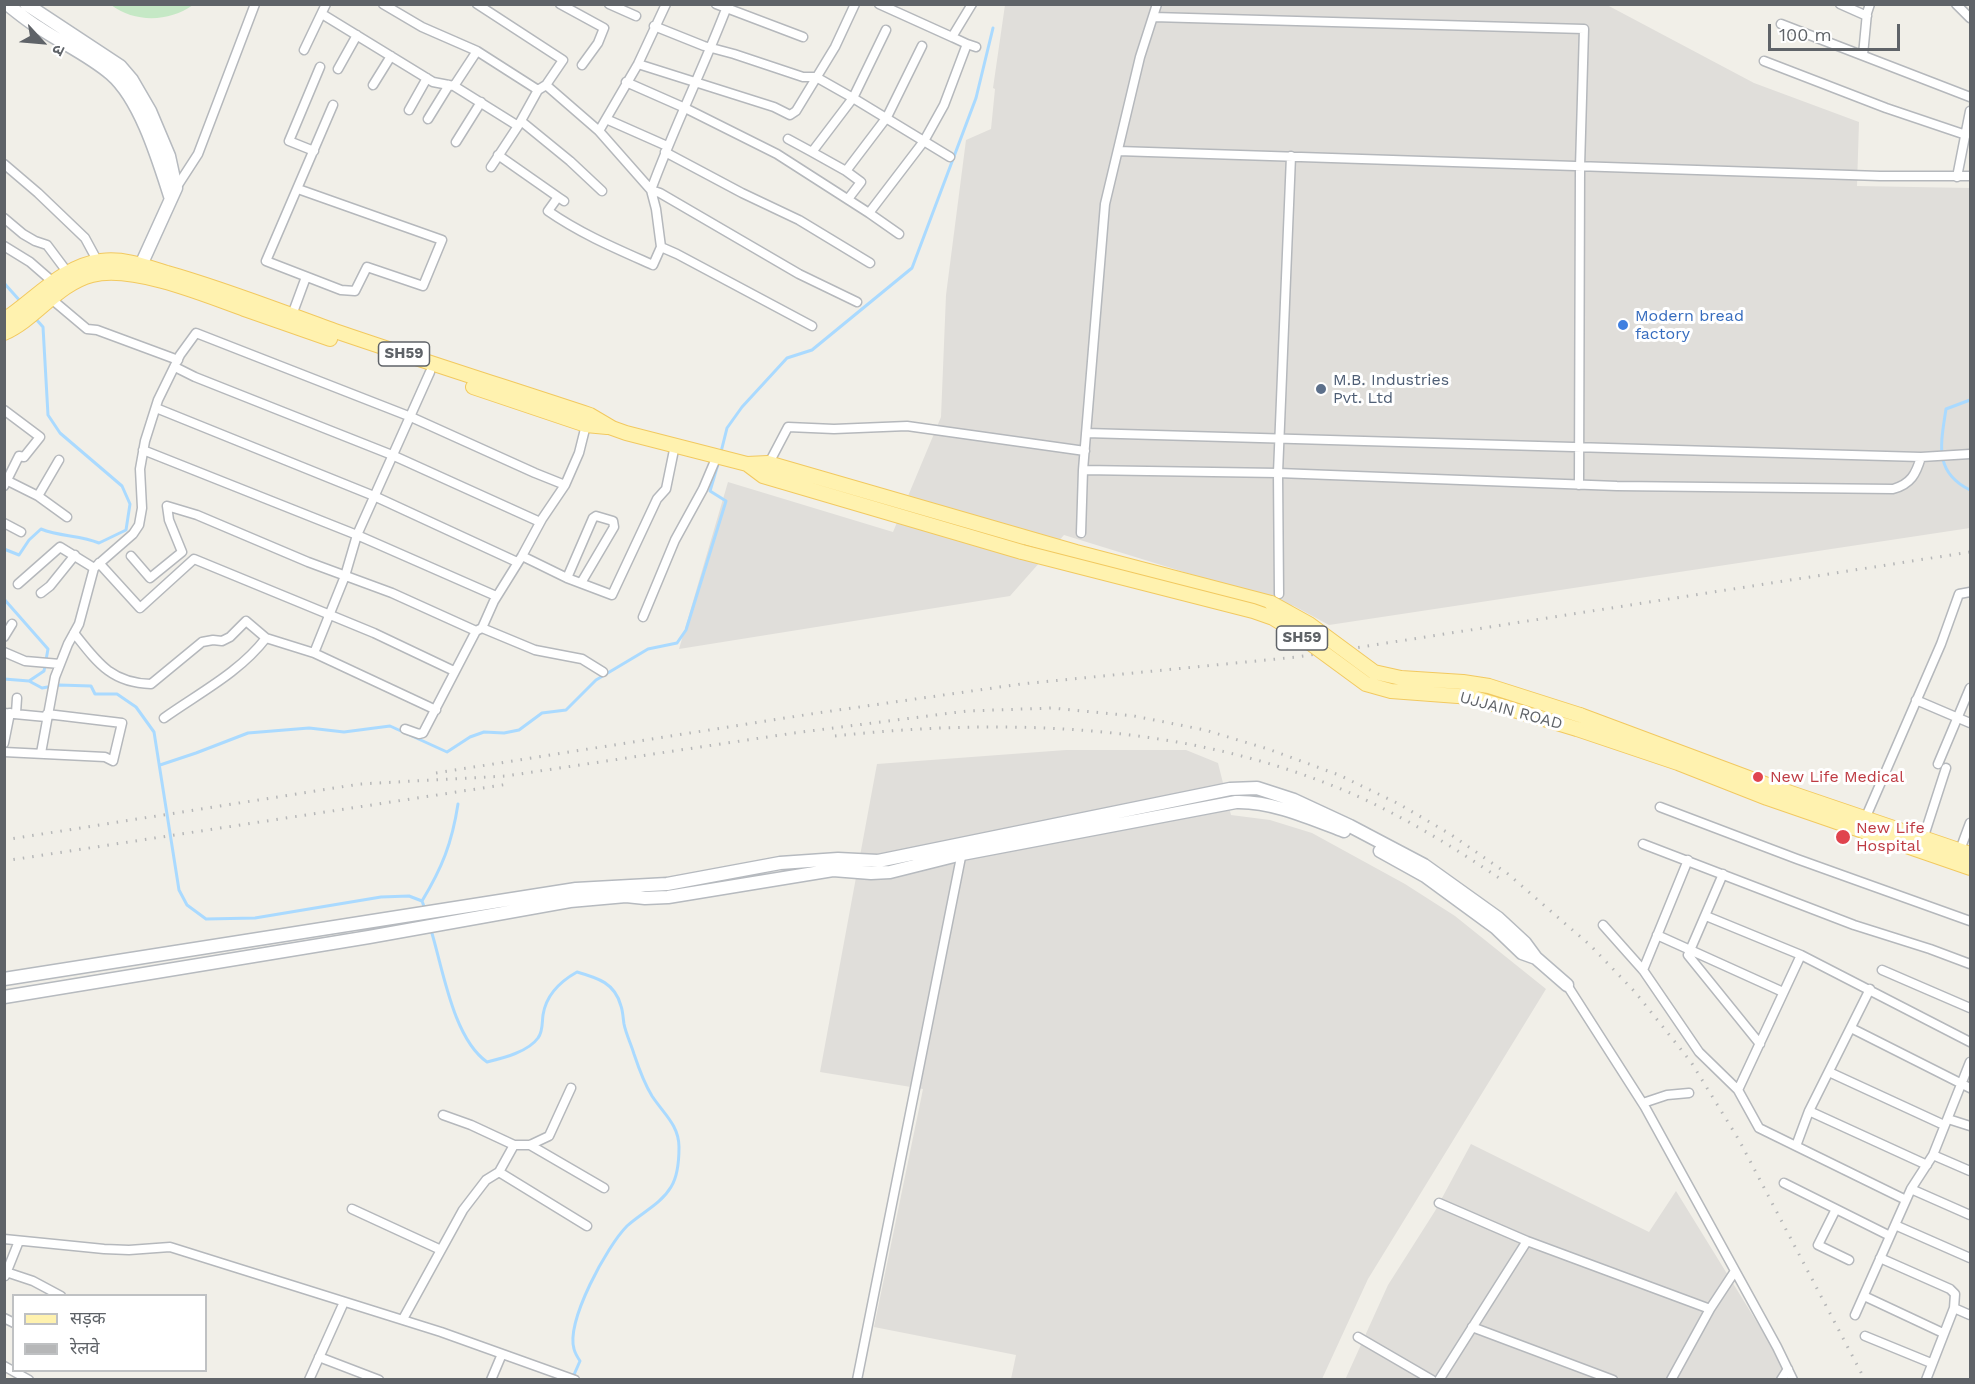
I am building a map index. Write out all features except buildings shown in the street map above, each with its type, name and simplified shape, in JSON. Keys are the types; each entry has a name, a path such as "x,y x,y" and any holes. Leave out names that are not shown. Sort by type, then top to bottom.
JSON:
{"main road":[{"name":"SH59","path":"43,298 53,282 68,273 98,261 117,260 136,270 192,290 586,425 612,428 1271,603 1309,624 1367,667 1387,676 1489,686 1578,722"},
{"name":"SH59","path":"7,325 43,298 92,274 136,270 195,280 291,315 590,415 612,428"},
{"name":"UJJAIN ROAD","path":"782,474 1022,552 1273,618 1366,684 1391,691 1471,697 1578,722 1706,761 1732,778 1971,868"},
{"name":"UJJAIN ROAD","path":"1578,722 1678,763 1773,788 1965,852"}],"street":[{"path":"7,4 38,28 92,60 123,86 140,116 173,193"},
{"path":"26,4 44,18 98,50 120,66 132,80 150,111 169,156 173,193"},
{"path":"136,270 173,193 198,154 255,4"},
{"path":"304,50 326,4"},
{"path":"383,4 422,27 477,51 542,87 599,131 651,190 657,209 661,248 653,265 603,243 548,211 561,199 498,155"},
{"path":"477,4 562,58 562,63 542,87 490,167"},
{"path":"560,4 604,28 598,43 582,65"},
{"path":"609,4 636,16"},
{"path":"599,131 638,63 666,4"},
{"path":"716,4 803,37"},
{"path":"638,63 774,107 790,115 796,111 835,47 855,4"},
{"path":"869,213 924,141 972,46 879,4"},
{"path":"952,37 972,4"},
{"path":"1081,533 1084,451 1105,204 1140,57 1157,4"},
{"path":"1840,4 1867,16"},
{"path":"1863,55 1870,4"},
{"path":"1956,4 1971,18"},
{"path":"651,190 695,83 712,48 727,7"},
{"path":"322,15 357,34 432,82 451,85 519,124 570,161 602,191"},
{"path":"1153,17 1584,29 1580,167 1579,485"},
{"path":"1781,24 1971,97"},
{"path":"654,26 704,46 803,77 816,77 887,117 950,157"},
{"path":"812,152 853,98 886,30"},
{"path":"338,69 357,34"},
{"path":"846,171 887,117 922,46"},
{"path":"428,118 477,51"},
{"path":"373,85 391,56"},
{"path":"1764,62 1966,135"},
{"path":"314,151 290,141 320,67"},
{"path":"409,110 427,78"},
{"path":"626,82 685,108 777,154 899,234"},
{"path":"456,142 481,102"},
{"path":"298,189 442,240 423,286 367,267 354,291 341,290 266,261 333,105"},
{"path":"1958,177 1971,111"},
{"path":"606,119 667,149 759,202 799,220 870,263"},
{"path":"788,139 846,171 861,182 848,199"},
{"path":"1118,151 1580,167 1971,176"},
{"path":"1279,594 1278,473 1291,156"},
{"path":"4,164 85,237 98,261"},
{"path":"651,190 660,193 799,274 857,302"},
{"path":"4,218 35,242 47,245 68,273"},
{"path":"4,246 30,262 53,282"},
{"path":"661,248 677,254 812,326"},
{"path":"291,315 306,277"},
{"path":"43,298 87,329 97,330 176,364 216,386 392,455 540,522"},
{"path":"41,753 46,715 55,677 74,633 97,565 133,534 141,519 140,469 143,450 158,400 176,364 196,333 411,417 565,485"},
{"path":"314,653 345,576 357,535 430,372"},
{"path":"156,408 374,496 519,559 612,594 657,499 666,489 675,445"},
{"path":"4,410 40,437 24,457 19,456 6,482 38,496 67,518"},
{"path":"405,729 421,734 436,710 454,671 496,596 565,485 579,453 586,425"},
{"path":"766,469 788,427 834,429 907,426 1084,451"},
{"path":"1086,433 1921,457 1971,454"},
{"path":"143,450 357,535 496,596"},
{"path":"644,616 675,540 703,489 717,456"},
{"path":"1083,470 1278,473 1579,485 1893,489 1906,485 1911,480 1916,474 1921,457"},
{"path":"38,496 59,460"},
{"path":"131,556 150,578 182,552 169,520 167,506 197,515 479,630 535,650 582,659 603,672"},
{"path":"567,578 593,518 596,516 613,521 614,527 581,583"},
{"path":"4,524 21,532"},
{"path":"18,584 60,548 97,565 140,608 194,559 330,614 454,671"},
{"path":"41,593 50,586 75,555"},
{"path":"1865,819 1941,644 1959,594 1971,592"},
{"path":"74,633 96,661 113,674 129,682 152,684 202,642 222,641 230,637 246,621 266,638 314,653 436,710"},
{"path":"4,637 12,624"},
{"path":"164,718 240,666 253,655 266,638"},
{"path":"4,652 25,661 60,664"},
{"path":"1923,838 1942,766 1971,688"},
{"path":"4,743 10,713 17,698"},
{"path":"1916,700 1971,723"},
{"path":"4,752 105,758 113,761 122,723 10,713"},
{"path":"4,979 576,889 667,884 780,863 838,859 878,861 1214,805 1253,802 1276,807 1343,831 1425,876 1496,928 1522,953 1536,958 1567,985 1643,1103 1792,1380"},
{"path":"1660,807 1797,860 1971,921"},
{"path":"1965,852 1971,824"},
{"path":"1643,844 1854,924 1971,964"},
{"path":"4,997 443,925 570,901 668,897 833,870 890,872 963,848"},
{"path":"857,1380 963,848"},
{"path":"1643,970 1688,860"},
{"path":"1723,874 1688,955 1760,1044"},
{"path":"1706,916 1801,955 1971,1042"},
{"path":"1603,925 1643,970 1699,1052 1738,1090 1759,1128 1906,1200"},
{"path":"1657,935 1783,992"},
{"path":"1738,1090 1801,955"},
{"path":"1881,970 1971,1008"},
{"path":"1796,1146 1809,1111 1870,989"},
{"path":"1851,1028 1971,1088"},
{"path":"1855,1315 1911,1189 1933,1155 1971,1062"},
{"path":"1829,1072 1946,1122 1971,1126"},
{"path":"443,1115 514,1145 530,1145 545,1140 552,1132 571,1088"},
{"path":"1643,1103 1667,1095 1689,1092"},
{"path":"1809,1111 1927,1165"},
{"path":"403,1319 463,1210 486,1180 499,1172 514,1145"},
{"path":"530,1145 604,1188"},
{"path":"1933,1155 1971,1171"},
{"path":"499,1172 587,1226"},
{"path":"1784,1183 1890,1236"},
{"path":"1911,1189 1971,1215"},
{"path":"1439,1203 1527,1241 1710,1309"},
{"path":"352,1209 441,1250"},
{"path":"1836,1209 1818,1245 1849,1260"},
{"path":"1895,1226 1971,1258"},
{"path":"4,1239 105,1249 170,1247 403,1319 575,1380"},
{"path":"19,1240 5,1274 33,1281 57,1294"},
{"path":"1439,1380 1527,1241"},
{"path":"1880,1258 1950,1289 1955,1294 1954,1308 1926,1380"},
{"path":"1671,1380 1710,1309 1735,1271"},
{"path":"1864,1296 1943,1333"},
{"path":"309,1380 344,1302"},
{"path":"1954,1308 1971,1316"},
{"path":"1472,1327 1613,1380"},
{"path":"1865,1336 1931,1363"},
{"path":"1358,1337 1432,1380"},
{"path":"490,1380 502,1354"},
{"path":"319,1357 379,1380"},
{"path":"1780,1380 1788,1369"},
{"path":"15,1372 29,1380"}],"shaded area":[{"path":"1005,5 1607,5 1754,83 1859,122 1857,186 1970,188 1970,528 1329,625 1294,606 1064,535 1010,596 679,649 728,482 893,532 941,417 946,295 966,140 991,129 995,89 993,88"},
{"path":"1066,750 1186,750 1218,763 1231,815 1270,820 1312,833 1405,884 1455,916 1546,989 1368,1279 1322,1379 1011,1379 1016,1355 874,1327 923,1089 820,1072 877,764"},
{"path":"1471,1144 1649,1232 1676,1191 1792,1379 1345,1380 1388,1285 1435,1211"}],"green space":[{"path":"111,5 193,5 173,15 152,18 131,15"}],"waterway":[{"path":"721,452 727,428 742,407 787,358 812,350 912,268 976,98 993,28"},
{"path":"4,283 21,302"},
{"path":"4,549 19,555 29,540 41,529 99,543 126,530 130,504 122,486 60,433 48,415 43,327 35,318"},
{"path":"1970,400 1946,409 1942,433 1942,456 1945,465 1950,475 1970,490"},
{"path":"160,765 248,733 309,728 344,732 390,726 447,752 470,737 484,732 504,733 519,730 542,713 566,710 596,680 648,649 677,643 686,630 726,501 710,491 718,464"},
{"path":"4,599 48,649 44,671 29,681"},
{"path":"4,679 29,681 42,688 59,685 91,686 95,694 117,694 136,707 154,732 179,890 187,905 206,919 255,918 381,897 409,896 422,901 425,909"},
{"path":"422,901 445,855 453,831 458,804"},
{"path":"431,930 445,983 458,1020 475,1051 487,1062 515,1054 534,1043 541,1033 547,1001 560,984 577,972 599,979 610,987 615,992 622,1008 626,1032 644,1081 676,1132 679,1147 678,1162 671,1187 662,1198 627,1226 619,1236 599,1266 582,1303 573,1336 574,1349 580,1361 573,1377"}],"railway":[{"path":"436,773 817,713 1021,684 1297,657 1970,552"},
{"path":"4,840 360,784 506,776 794,733 967,711 1052,708 1134,716 1205,730 1268,749 1339,775 1399,804 1450,834 1508,874 1591,946 1635,992 1691,1062 1739,1140 1865,1380"},
{"path":"835,736 898,730 1025,727 1152,738 1215,750 1276,766 1358,796 1421,829 1502,880"},
{"path":"4,861 509,784"}],"place":[{"name":"Modern bread factory","path":"1623,325"},
{"name":"M.B. Industries Pvt. Ltd","path":"1321,389"},
{"name":"New Life Medical","path":"1758,777"},
{"name":"New Life Hospital","path":"1843,837"}]}
